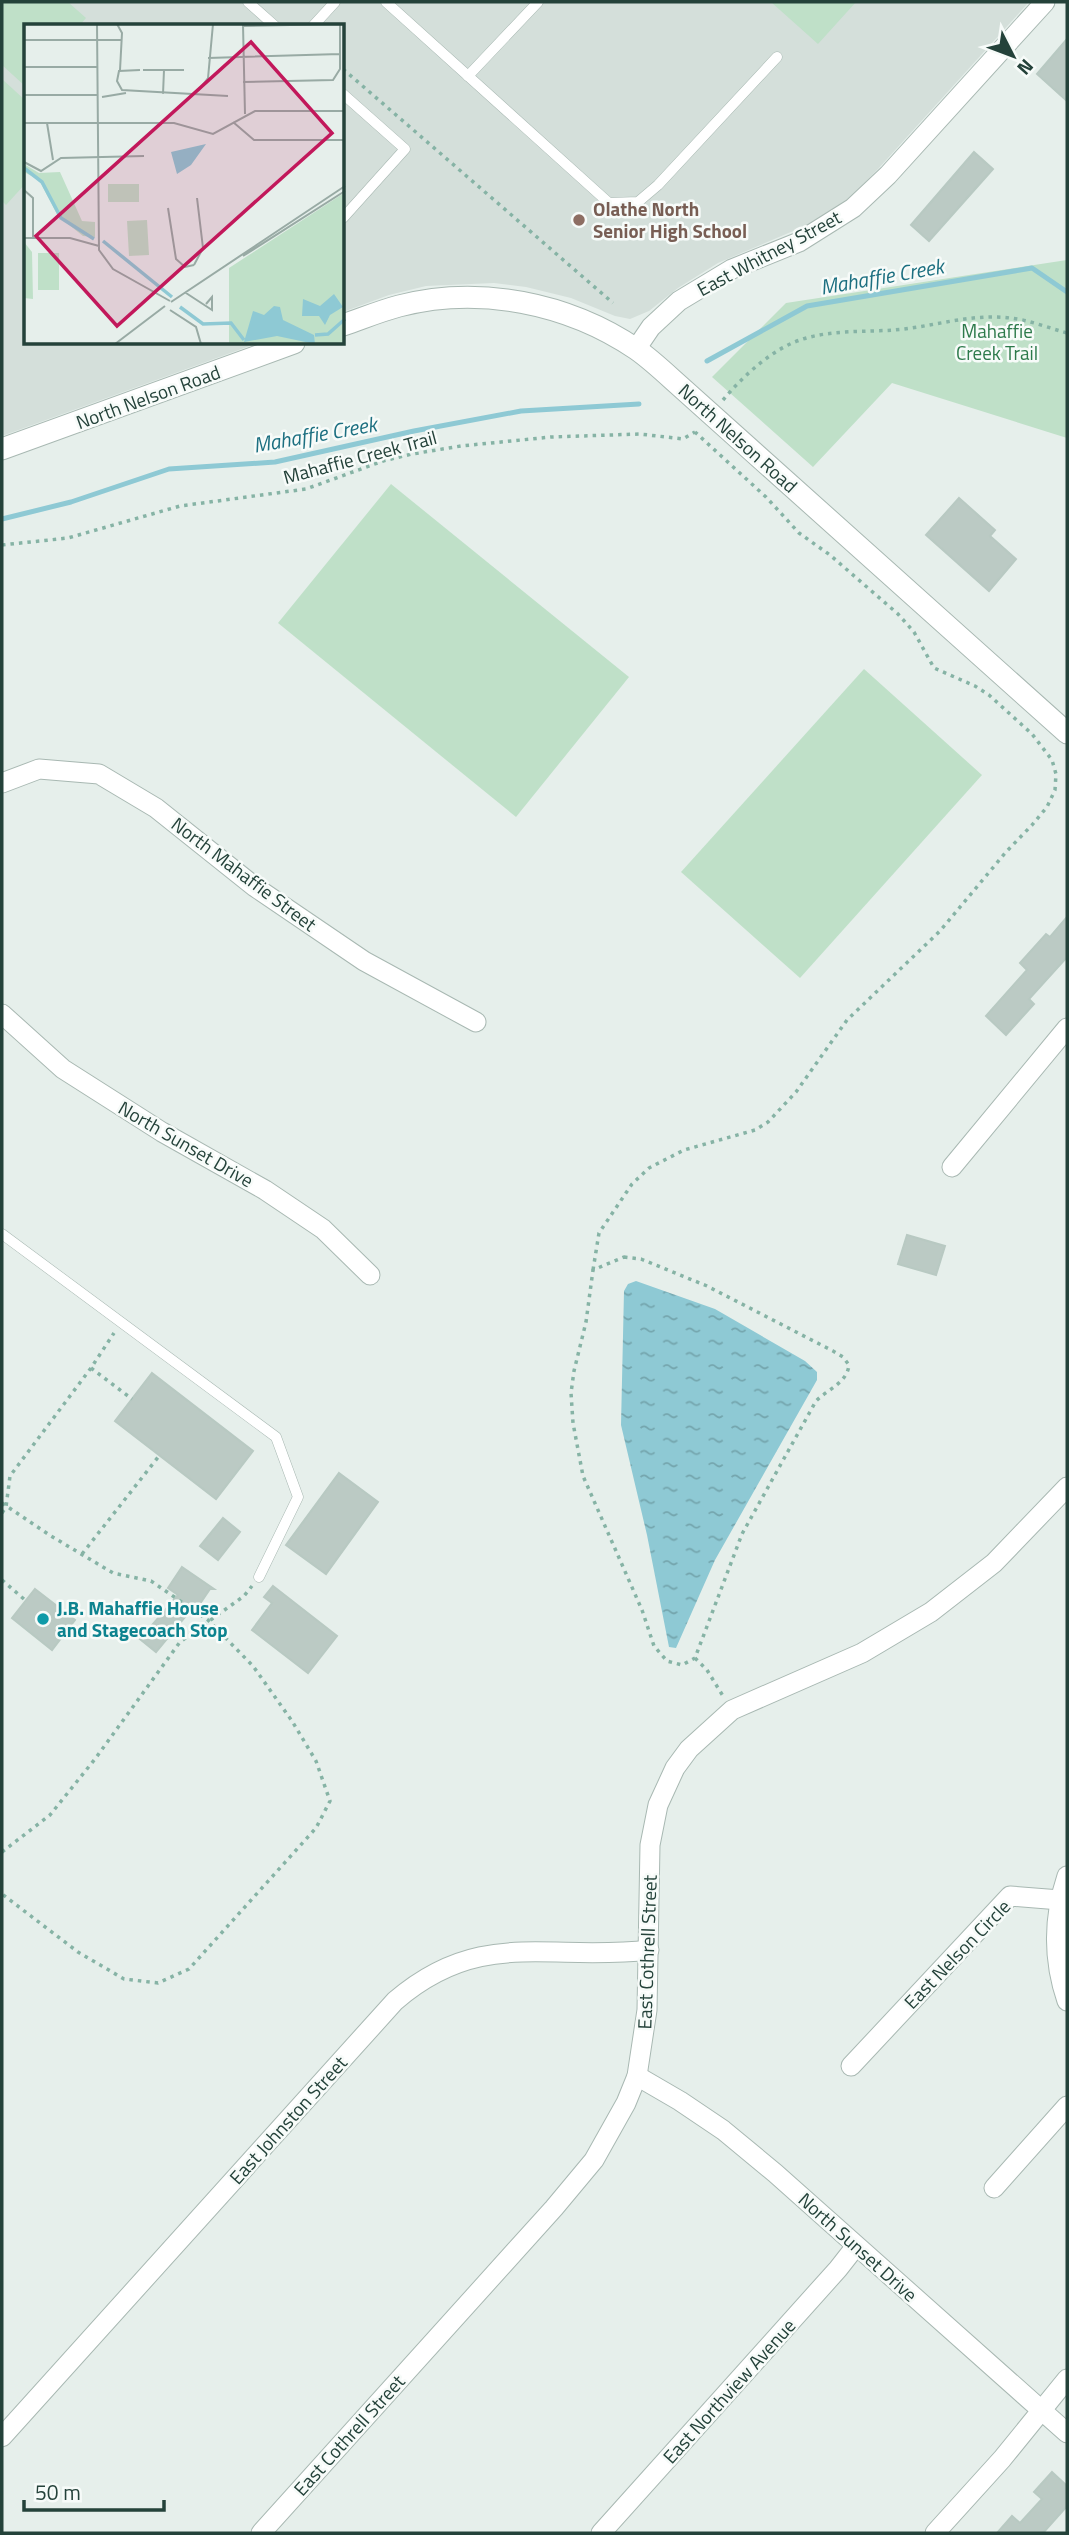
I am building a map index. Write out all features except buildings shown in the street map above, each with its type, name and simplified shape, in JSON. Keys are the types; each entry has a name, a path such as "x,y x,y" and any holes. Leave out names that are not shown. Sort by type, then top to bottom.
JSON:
{"street":[{"name":"East Whitney Street","path":"636,349 651,327 680,301 732,269 799,242 853,208 888,175 1045,2"},
{"name":"North Nelson Road","path":"345,324 401,306 459,297 500,299 570,314 636,349 711,413 1067,733"},
{"name":"North Nelson Road","path":"2,449 288,345"},
{"name":"North Mahaffie Street","path":"2,783 39,769 99,774 156,808 255,887 364,961 476,1021"},
{"name":"North Sunset Drive","path":"2,1014 63,1069 162,1132 265,1190 323,1229 370,1275"},
{"path":"952,1167 1067,1028"},
{"name":"East Cothrell Street","path":"261,2533 554,2208 594,2160 626,2103 637,2076 647,2010 650,1845 658,1805 675,1768 689,1749 732,1710 862,1653 931,1612 994,1563 1067,1486"},
{"path":"1067,1876 1060,1900 1056,1943 1058,1965 1067,2001"},
{"name":"East Nelson Circle","path":"851,2066 1010,1896 1060,1900"},
{"name":"East Johnston Street","path":"2,2437 412,1986 451,1964 495,1953 616,1953 649,1950"},
{"name":"North Sunset Drive","path":"637,2076 723,2130 775,2172 1009,2384 1067,2433"},
{"path":"995,2188 1067,2106"},
{"name":"East Northview Avenue","path":"601,2533 856,2246"},
{"path":"935,2533 1043,2411 1067,2379"}],"lane":[{"path":"248,2 273,24"},
{"path":"315,24 335,2"},
{"path":"386,2 609,203 638,202 659,185 777,57"},
{"path":"468,76 538,2"},
{"path":"345,96 405,149 345,216"},
{"path":"2,1234 276,1437 298,1497 259,1577"}],"path":[{"path":"345,71 613,303"},
{"path":"593,1270 624,1257 641,1259 723,1293 833,1351 849,1365 844,1379 816,1401 742,1534 695,1658 690,1663 676,1665 659,1654 583,1476 573,1423 571,1393 599,1233 632,1184 649,1168 684,1150 755,1130 768,1122 796,1091 847,1020 940,931 1047,807 1055,790 1056,774 1052,760 1032,734 989,695 934,668 914,632 898,614 830,555 799,533 766,497 695,432 727,394 763,362 804,338 913,328 960,319 991,317 1013,318 1067,333"},
{"name":"Mahaffie Creek Trail","path":"2,545 68,538 180,506 306,489 383,461 412,454 551,437 640,434 683,439 695,432"},
{"path":"2,1513 6,1507 10,1476 91,1368 121,1322"},
{"path":"91,1368 132,1399"},
{"path":"82,1554 159,1455"},
{"path":"2,1503 113,1573 151,1581 208,1620 253,1666 292,1721 316,1761 330,1801 316,1828 189,1969 158,1983 124,1979 78,1952 2,1894"},
{"path":"2,1852 50,1815 180,1642 244,1595 259,1577"},
{"path":"2,1580 26,1600"},
{"path":"695,1658 707,1670 732,1710"}],"shaded area":[{"name":"Olathe North Senior High School","path":"2,2 1029,2 850,198 805,226 718,263 678,288 649,311 630,319 615,316 571,298 526,287 494,283 426,286 389,295 345,311 345,24 24,24 24,345 252,345 2,436"}],"green space":[{"path":"2,2 68,2 86,18 81,24 24,24 24,85 2,65"},
{"path":"771,2 856,2 818,44"},
{"path":"2,79 24,99 24,185 6,205 2,201"},
{"name":"Mahaffie Creek Trail","path":"1067,260 1067,438 892,383 813,467 712,377 786,303"},
{"path":"391,484 629,677 516,817 278,623"},
{"path":"864,669 982,775 800,978 681,872"}],"water":[{"path":"636,1281 715,1309 805,1361 817,1372 817,1380 715,1560 676,1648 669,1647 647,1535 621,1425 624,1291 628,1284"}],"waterway":[{"name":"Mahaffie Creek","path":"707,361 807,306 1032,268 1067,292"},
{"name":"Mahaffie Creek","path":"2,519 71,502 169,469 275,462 414,431 521,411 639,404"}],"place":[{"name":"Olathe North Senior High School","path":"579,220"},
{"name":"J.B. Mahaffie House and Stagecoach Stop","path":"43,1619"}]}
